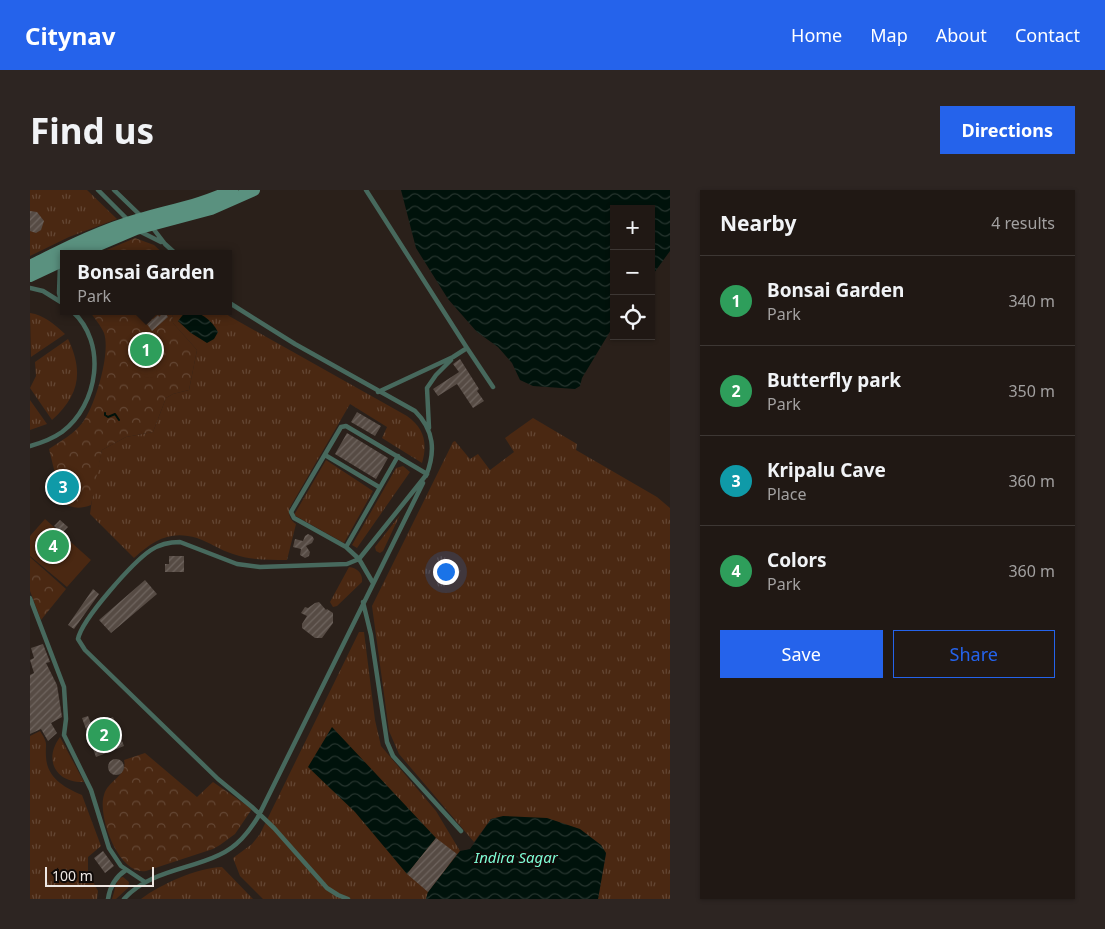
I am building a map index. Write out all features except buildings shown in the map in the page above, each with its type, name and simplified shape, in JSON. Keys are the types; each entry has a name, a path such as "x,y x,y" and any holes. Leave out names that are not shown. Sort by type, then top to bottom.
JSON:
{"street":[{"path":"30,266 65,247 133,226 232,190"},
{"path":"147,221 211,209 254,190"},
{"path":"85,250 133,226"},
{"path":"30,276 60,261"}],"lane":[{"path":"98,190 133,226 165,244"},
{"path":"114,190 147,221 172,250"},
{"path":"366,190 466,348 493,387"},
{"path":"60,274 60,296"},
{"path":"30,288 43,291 60,301"},
{"path":"124,899 145,882 218,856 242,839 258,817 427,474 432,456 433,446 425,421 415,411 295,344 232,305"},
{"path":"30,446 46,442 62,432 76,419 86,404 95,368 93,349 87,331 77,315"},
{"path":"378,392 453,357 466,348"},
{"path":"429,433 427,388 453,357"},
{"path":"373,583 359,559 346,547 294,518 291,512 341,427 346,426 427,474"},
{"path":"325,455 379,487"},
{"path":"346,547 398,456"},
{"path":"348,899 327,888 274,828 218,779 84,650 78,639 82,628 106,596 137,562 161,544 180,542 237,564 260,567 347,564 359,559 427,474"},
{"path":"30,598 64,686 66,719 64,735 88,782 109,848 121,866 145,882"},
{"path":"363,602 371,635 387,742 393,756 461,831"},
{"path":"108,899 110,888 114,881 119,874 126,870"}],"green space":[{"path":"30,190 87,190 117,219 69,237 30,256"},
{"path":"135,238 154,245 160,250 106,250"},
{"path":"30,313 53,323 65,334 31,357"},
{"path":"92,315 172,315 173,323 197,350 189,390 166,398 153,432 126,437 102,450 91,505 76,508 62,502 49,449 71,434 83,422 97,392 104,366 106,342 103,330"},
{"path":"172,315 228,315 407,416 421,431 423,437 425,449 422,463 382,438 387,427 350,404 289,509 290,518 296,524 287,560 239,556 197,538 179,535 163,538 148,546 134,558 90,514 94,485 102,450 126,437 153,432 166,398 189,390 197,350 173,323"},
{"path":"147,330 155,333 164,344 156,374 153,377 146,378 129,366 125,357 139,336"},
{"path":"68,339 76,362 76,383 68,402 52,420 30,388 36,376 35,362"},
{"path":"30,400 47,424 30,430"},
{"path":"533,418 577,444 576,450 657,497 670,508 670,899 598,899 606,854 491,819 474,842 399,754 389,731 372,606 453,442 455,441 470,459 478,454 490,470 514,452 505,438"},
{"path":"326,460 373,491 344,543 294,515"},
{"path":"403,466 410,472 357,548 352,545 396,468"},
{"path":"400,515 383,551 380,553 376,551 375,547"},
{"path":"45,519 91,560 67,587 30,556 30,536"},
{"path":"30,557 66,589 41,620 30,591"},
{"path":"349,567 355,568 359,572 362,576 362,582 337,606 333,607 330,602"},
{"path":"359,632 364,632 375,720 381,746 436,811 460,851 428,892 426,899 263,899 240,876 233,858 252,844 260,834"},
{"path":"40,731 46,741 46,757 50,771 63,785 82,795 101,846 88,857 88,872 98,891 97,899 30,899 30,736"},
{"path":"60,737 84,782 66,779 55,768 53,754"},
{"path":"145,753 197,797 213,782 252,809 235,834 213,849 146,871 136,870 127,864 119,855 107,830 104,816 104,795 109,785 123,770 124,760"},
{"path":"222,867 253,899 141,899 180,878 202,870"},
{"path":"123,877 129,882 128,888 116,899 112,899 118,878"}],"water":[{"path":"401,190 670,190 670,251 655,272 655,205 610,205 610,332 582,378 580,386 575,389 533,386 520,380 512,363 498,347 477,332 448,299 416,248"},
{"path":"183,315 201,315 212,323 218,332 214,339 207,343 191,333 178,321"},
{"path":"332,727 436,838 407,874 355,812 308,767"},
{"name":"Indira Sagar","path":"503,816 547,818 580,829 601,845 606,853 598,899 426,899 428,892 460,851 470,849 491,819"}],"waterway":[{"path":"105,413 108,417 115,414 119,420"}],"place":[{"name":"Bonsai Garden","path":"146,350"},
{"name":"Kripalu Cave","path":"63,487"},
{"name":"Colors","path":"53,546"},
{"name":"Butterfly park","path":"104,735"}]}
